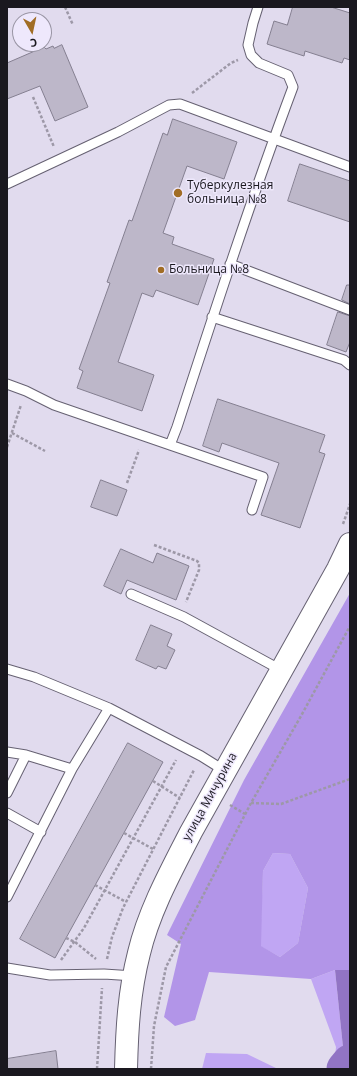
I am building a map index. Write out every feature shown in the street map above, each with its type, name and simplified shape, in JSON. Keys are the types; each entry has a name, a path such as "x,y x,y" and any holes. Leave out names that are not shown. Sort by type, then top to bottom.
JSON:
{"main road":[{"name":"улица Мичурина","path":"126,1069 127,1025 134,976 145,931 160,894 224,771 350,544"}],"lane":[{"path":"170,445 230,264 293,87 288,75 259,63 250,55 248,45 258,7"},
{"path":"7,184 118,132 169,105 180,104 350,167"},
{"path":"230,264 350,310"},
{"path":"212,317 344,360 350,365"},
{"path":"7,384 26,391 54,405 264,477 252,510"},
{"path":"130,594 181,616 281,670"},
{"path":"7,669 34,678 109,708 201,756 224,771"},
{"path":"7,898 72,769 109,708"},
{"path":"7,752 26,755 72,769"},
{"path":"7,793 26,755"},
{"path":"7,813 41,832"},
{"path":"7,968 50,975 104,974 134,976"}],"path":[{"path":"65,7 73,25"},
{"path":"180,104 199,87 231,63 250,55"},
{"path":"33,97 59,160"},
{"path":"7,447 26,391"},
{"path":"12,433 45,451"},
{"path":"127,482 144,436"},
{"path":"154,545 200,563 199,570 181,616"},
{"path":"152,1069 154,1026 166,967 251,803 350,626"},
{"path":"50,975 84,928 178,758"},
{"path":"251,803 281,804 350,779"},
{"path":"153,780 180,798"},
{"path":"124,833 153,849"},
{"path":"95,885 126,902"},
{"path":"66,938 75,942 99,962"}],"shaded area":[{"path":"350,593 350,970 335,970 311,979 209,972 195,1020 175,1026 164,1017 181,944 167,935 244,780","holes":["273,853 290,854 308,888 298,943 280,957 261,946 263,871"]},
{"path":"273,853 290,854 308,888 298,943 280,957 260,946 263,871"},
{"path":"335,970 343,1047 350,1056 350,1069 333,1069 336,1047 311,979"},
{"path":"335,970 350,970 350,1056 343,1047"},
{"path":"206,1053 247,1054 278,1069 202,1069"}],"building":[{"path":"293,7 331,7 350,13 350,60 344,58 342,63 305,51 304,56 267,44 274,21 287,25"},
{"path":"62,45 88,107 55,121 40,86 7,99 7,63 32,52 52,52 52,46 54,48"},
{"name":"Больница №8","path":"173,119 237,142 224,179 187,166 163,233 174,237 172,244 214,259 198,305 156,290 153,297 142,293 118,362 154,375 142,411 77,388 83,371 79,369 110,283 107,282 129,220 132,221 163,133 167,135"},
{"path":"300,164 350,181 350,222 288,201"},
{"path":"347,285 350,285 350,304 342,300"},
{"path":"338,312 350,316 350,342 346,352 327,345"},
{"path":"218,399 325,435 319,452 325,454 300,528 261,515 279,463 222,443 219,452 203,446"},
{"path":"101,480 127,490 117,516 91,507"},
{"path":"121,549 153,563 157,553 189,566 176,600 127,580 121,594 104,586"},
{"path":"151,625 172,634 167,646 175,650 166,669 158,666 156,669 136,660"},
{"path":"128,743 163,762 55,958 20,939"},
{"path":"56,1051 58,1069 7,1069 7,1059"}],"waterway":[{"path":"345,1069 350,1063"}],"place":[{"name":"Туберкулезная больница №8","path":"178,193"},
{"name":"Больница №8","path":"161,270"}]}
